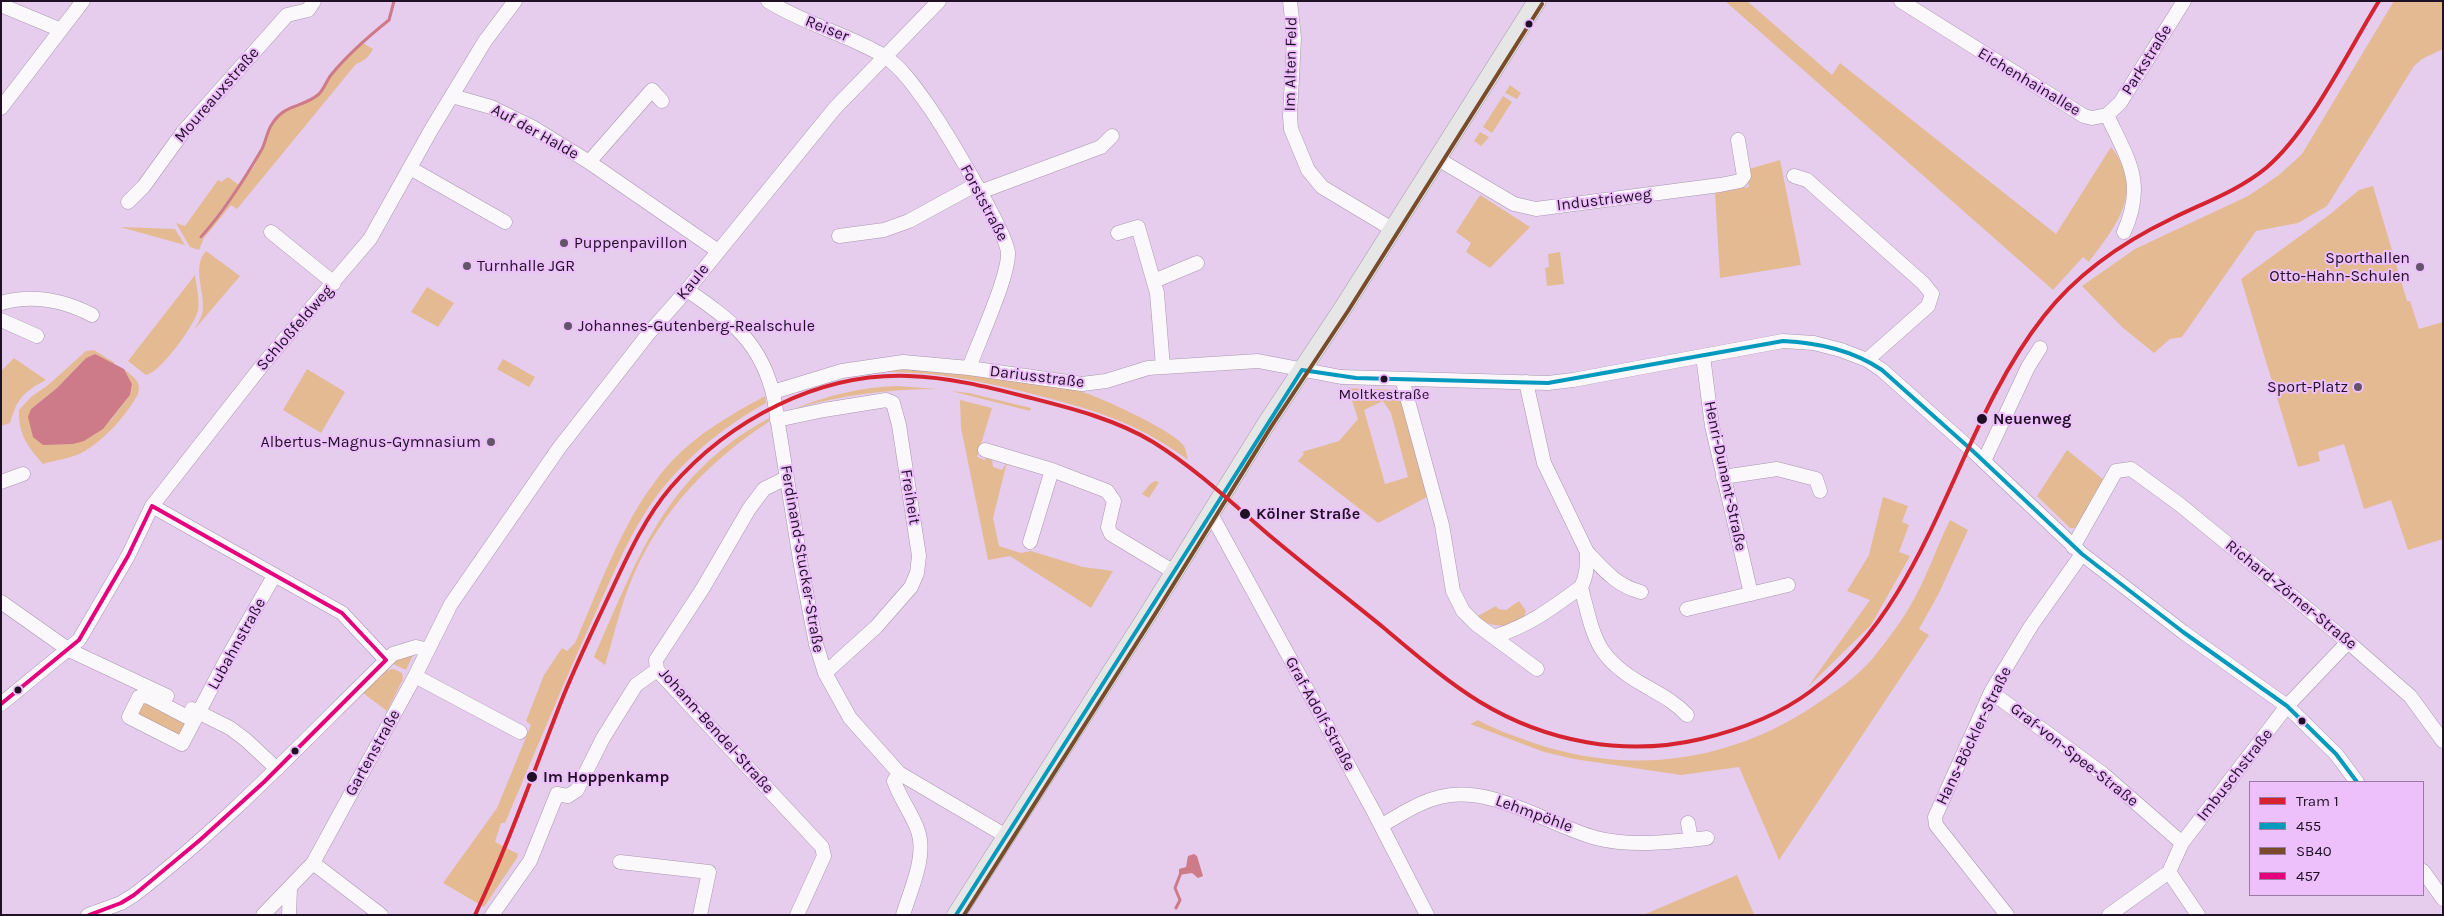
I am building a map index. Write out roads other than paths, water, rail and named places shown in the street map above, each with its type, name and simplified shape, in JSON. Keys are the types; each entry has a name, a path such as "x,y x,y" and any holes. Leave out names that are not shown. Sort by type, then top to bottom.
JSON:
{"main road":[{"path":"956,915 1537,1"}],"street":[{"path":"1,108 83,1"},
{"name":"Moureauxstraße","path":"128,202 144,186 182,132 287,15 308,10 314,1"},
{"name":"Schloßfeldweg","path":"1,704 33,676 69,650 89,624 128,556 152,506 264,363 370,239 485,41 515,1"},
{"name":"Reiser","path":"768,1 794,16 846,36 886,57"},
{"name":"Kaule","path":"467,580 581,419 649,334 835,108 938,1"},
{"name":"Im Alten Feld","path":"1290,1 1294,38 1291,129 1308,170 1322,187 1392,229"},
{"name":"Eichenhainallee","path":"1901,1 2084,116 2092,118 2107,115"},
{"name":"Parkstraße","path":"2107,115 2120,103 2184,1"},
{"path":"1,5 61,30"},
{"name":"Forststraße","path":"886,57 907,78 928,105 1004,240 1008,260 969,368"},
{"name":"Auf der Halde","path":"589,162 652,90 662,101"},
{"name":"Auf der Halde","path":"452,96 491,107 532,127 589,162 718,251"},
{"path":"2107,115 2132,167 2135,199 2133,212 2124,232"},
{"path":"838,236 884,230 909,221 977,189 1101,147 1112,136"},
{"name":"Industrieweg","path":"1438,159 1514,204 1536,209 1720,186 1740,181 1744,176 1738,140"},
{"path":"410,168 505,222"},
{"path":"1794,176 1807,180 1923,283 1932,294 1928,306 1866,360"},
{"path":"1118,233 1138,227 1154,281 1159,309 1163,367"},
{"path":"271,232 334,283"},
{"path":"1154,281 1197,263"},
{"name":"Ferdinand-Stucker-Straße","path":"687,290 725,316 742,333 756,352 773,392 810,615 825,673 850,718 899,773 1006,836"},
{"path":"1,303 20,299 51,300 62,302 92,315"},
{"path":"1,320 37,336"},
{"path":"1302,370 1341,377 1402,380 1570,381 1783,341 1814,343 1841,350 1866,360 1894,380 1984,461 2077,550 2183,632 2287,706 2336,754 2356,781"},
{"path":"1984,461 2028,367 2040,348"},
{"name":"Henri-Dunant-Straße","path":"1703,356 1712,426 1751,594"},
{"name":"Dariusstraße","path":"773,392 842,371 903,362 969,368 1082,384 1094,384 1148,368 1258,360 1302,370"},
{"path":"1402,380 1442,525 1453,591 1464,611 1476,624 1496,636 1537,669"},
{"path":"1526,382 1544,463 1587,552 1614,580 1627,589 1641,592"},
{"name":"Freiheit","path":"777,420 886,400 893,403 899,425 919,556 917,573 911,587 876,627 825,673"},
{"path":"985,450 1052,470 1107,491 1114,500 1108,527 1110,534 1174,572"},
{"path":"1723,477 1777,469 1816,479 1820,491"},
{"name":"Hans-Böckler-Straße","path":"2007,915 1935,822 1935,817 1991,692 2077,550 2116,472 2122,469"},
{"name":"Richard-Zörner-Straße","path":"2122,469 2131,469 2179,504 2348,642 2410,696 2443,741"},
{"path":"1030,542 1033,517 1052,470"},
{"path":"1,482 23,474"},
{"name":"Johann-Bendel-Straße","path":"786,478 764,488 748,509 703,588 656,660 657,670 822,847 824,856 797,915"},
{"path":"152,506 342,613 386,660"},
{"name":"Graf-Adolf-Straße","path":"1211,514 1382,825 1427,915"},
{"path":"1496,636 1520,628 1536,619 1581,588 1585,580 1587,552"},
{"name":"Lubahnstraße","path":"196,718 225,662 274,576"},
{"name":"Gartenstraße","path":"263,915 313,863 452,604 467,580"},
{"path":"1687,609 1788,585"},
{"path":"1581,588 1595,637 1604,655 1625,674 1674,702 1687,715"},
{"path":"1,602 69,650 117,671 196,718 230,728 277,768"},
{"name":"Imbuschstraße","path":"2182,843 2287,706 2348,642"},
{"path":"88,915 121,903 147,886 204,837 393,654 416,647 428,650"},
{"path":"492,915 530,861 557,794 568,796 577,790 603,738 636,685 657,670"},
{"path":"415,676 520,732"},
{"name":"Graf-von-Spee-Straße","path":"1991,692 2103,774 2182,843"},
{"path":"899,773 894,781 919,833 920,855 903,915"},
{"name":"Lehmpöhle","path":"1382,825 1438,797 1466,794 1486,797 1596,838 1637,843 1707,838"},
{"path":"1688,823 1692,840"},
{"path":"2109,915 2169,872 2182,843"},
{"path":"620,862 709,872 700,915"},
{"path":"313,863 381,915"},
{"path":"2424,871 2443,899"},
{"path":"2169,872 2198,915"},
{"path":"289,915 290,888"}],"waterway":[{"path":"201,237 241,183 262,149 270,127 277,117 288,109 307,102 319,94 331,75 344,60 389,20 394,1"},
{"path":"1176,908 1180,900 1175,888 1180,875"}],"tram line":[{"name":"1","path":"475,915 509,836 577,665 634,543 661,500 694,463 720,441 748,422 778,405 809,392 841,383 874,377 923,377 983,386 1076,410 1138,434 1169,452 1198,474 1283,547 1467,694 1505,716 1532,727 1559,736 1587,742 1615,746 1644,746 1701,739 1758,721 1799,700 1811,691 1853,653 1886,610 1915,562 1986,411 2013,362 2044,316 2071,286 2118,249 2153,228 2232,190 2266,168 2298,133 2313,112 2379,1"}],"place":[{"name":"Puppenpavillon","path":"564,243"},
{"name":"Turnhalle JGR","path":"467,266"},
{"name":"Sporthallen Otto-Hahn-Schulen","path":"2420,267"},
{"name":"Johannes-Gutenberg-Realschule","path":"568,326"},
{"name":"Moltkestraße","path":"1384,379"},
{"name":"Sport-Platz","path":"2358,387"},
{"name":"Neuenweg","path":"1982,419"},
{"name":"Albertus-Magnus-Gymnasium","path":"491,442"},
{"name":"Kölner Straße","path":"1245,514"},
{"name":"Im Hoppenkamp","path":"532,777"}]}
